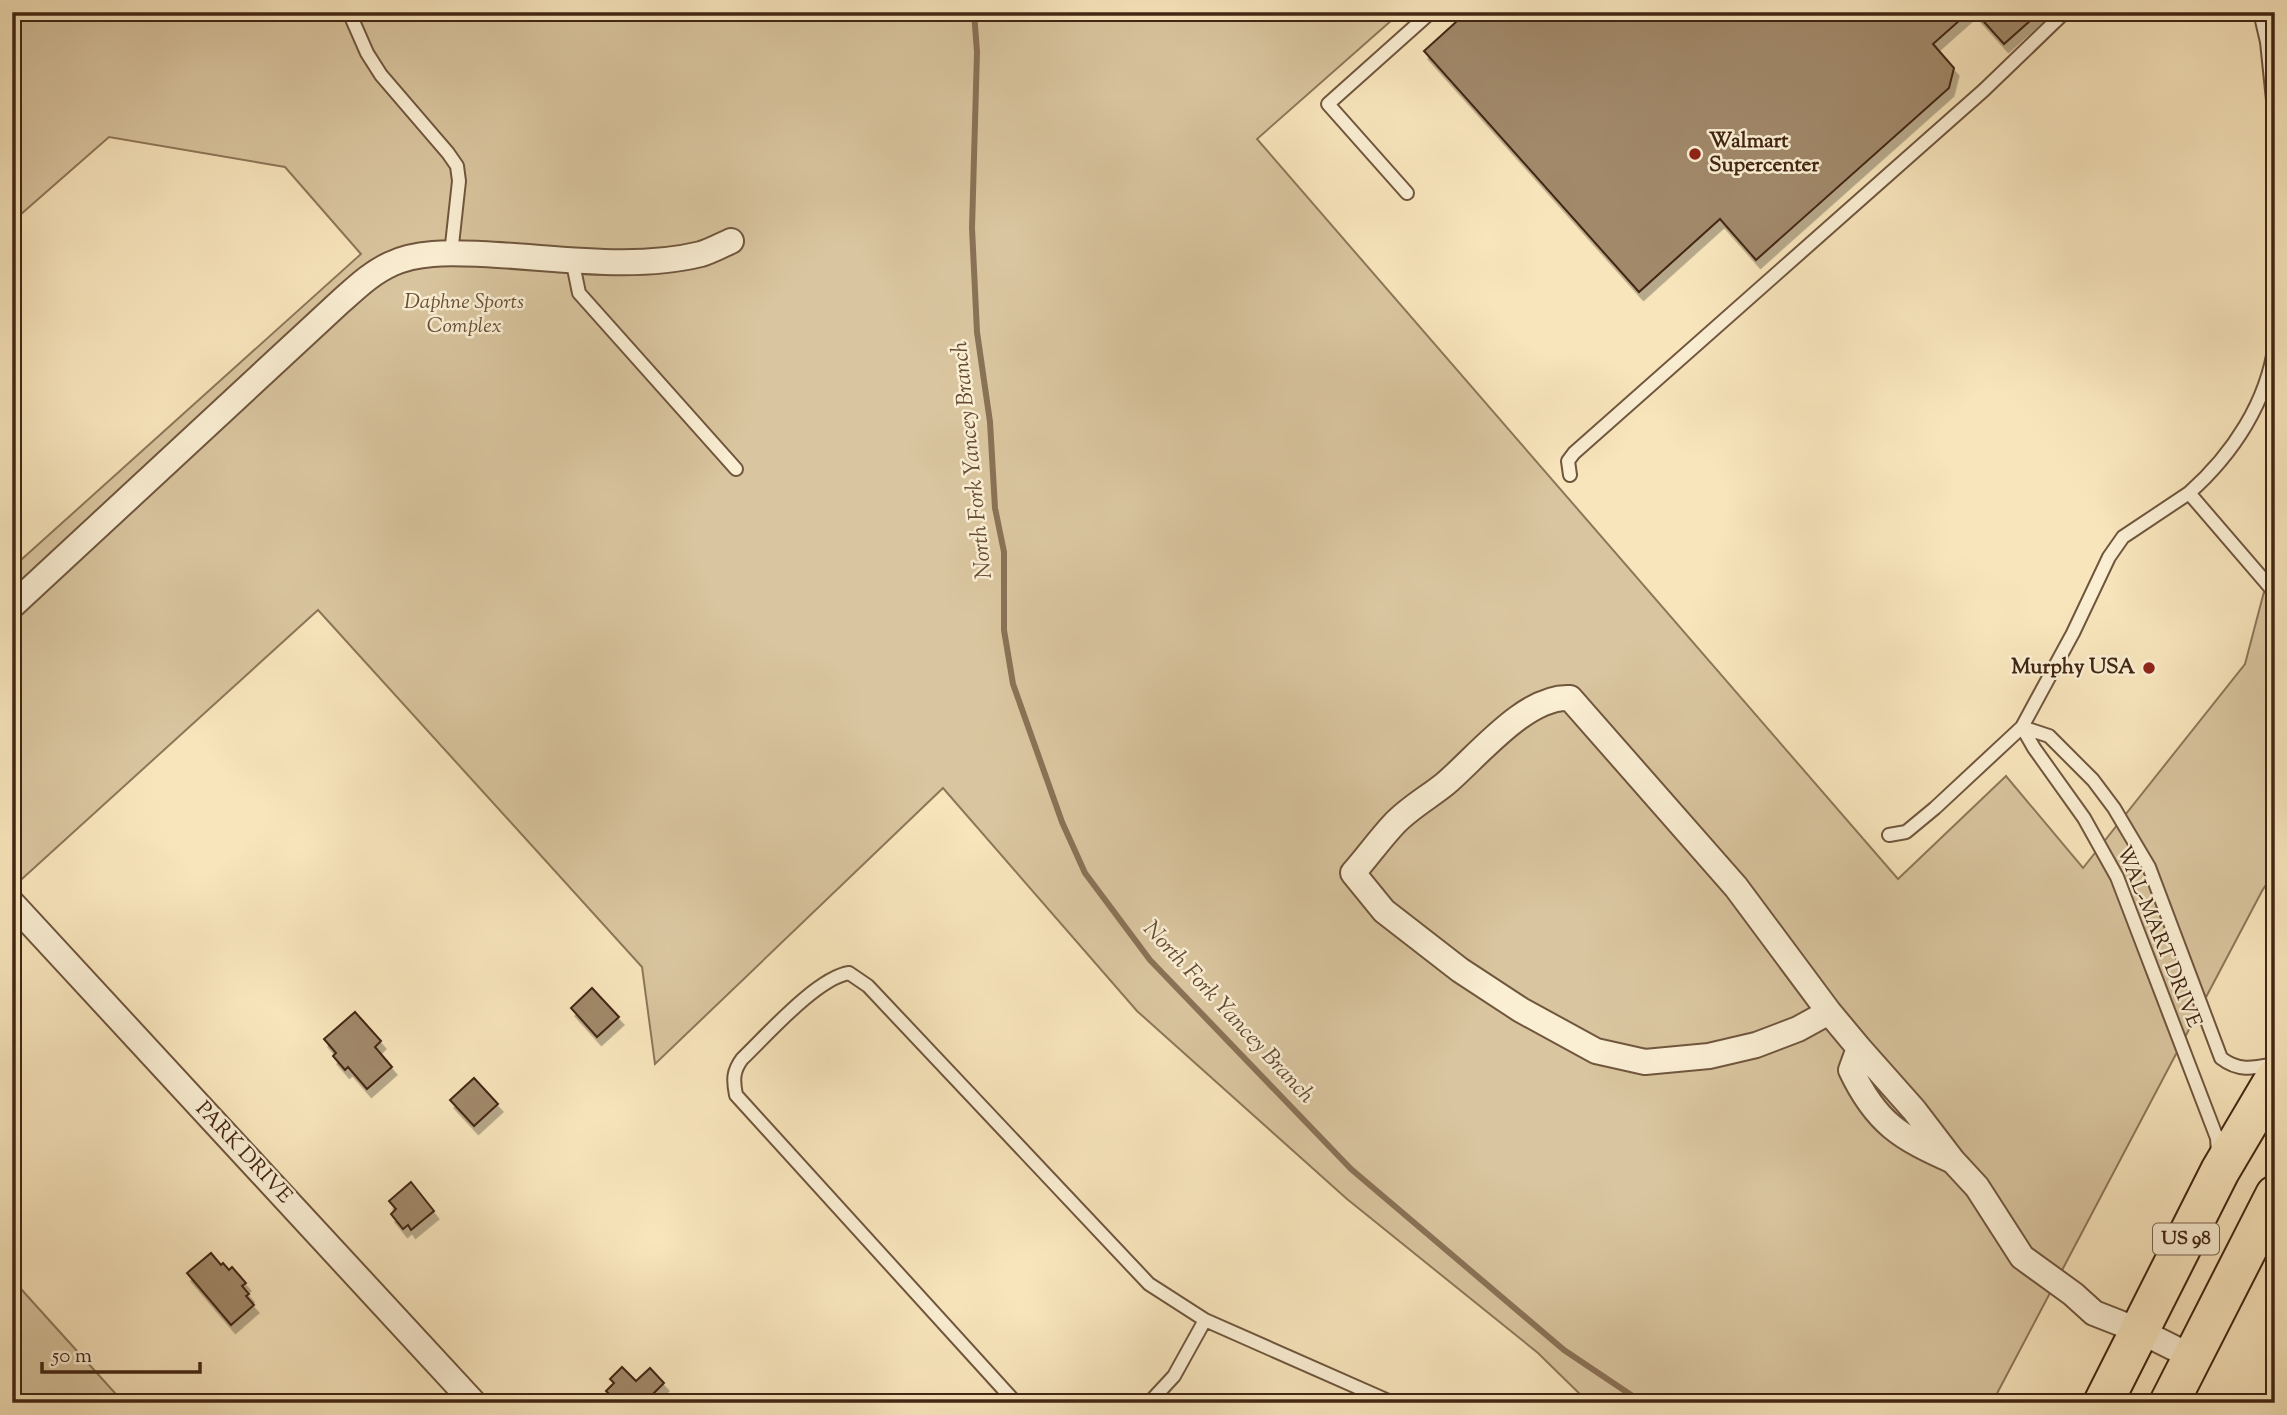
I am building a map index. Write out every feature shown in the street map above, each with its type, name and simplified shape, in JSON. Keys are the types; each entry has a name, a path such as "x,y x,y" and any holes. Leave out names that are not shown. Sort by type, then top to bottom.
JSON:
{"main road":[{"name":"US 98","path":"2103,1403 2220,1171 2275,1078"},
{"name":"US 98","path":"2169,1403 2275,1195"}],"street":[{"path":"12,606 368,277 393,263 425,255 451,254 618,262 703,253 731,241"},
{"path":"1829,1012 1798,1029 1756,1045 1709,1056 1644,1062 1596,1051 1521,1010 1460,970 1384,911 1353,873 1396,822 1445,784 1514,722 1544,702 1557,697 1570,698 1736,887 1829,1012 1977,1187 2022,1257 2094,1312 2192,1357"},
{"name":"PARK DRIVE","path":"12,903 474,1403"}],"lane":[{"path":"349,12 367,53 382,75 457,166 459,181 451,254"},
{"path":"1407,193 1328,104 1432,12"},
{"path":"1570,475 1569,461 1574,453 1984,90 2065,12"},
{"path":"2260,12 2272,77 2275,119"},
{"path":"572,259 579,293 736,469"},
{"path":"1889,835 1906,832 2022,727 2105,565 2123,537 2189,493 2225,457 2258,403 2272,365 2275,344"},
{"path":"2189,493 2275,593"},
{"name":"WAL-MART DRIVE","path":"2022,727 2049,736 2093,780 2114,808 2149,867 2221,1058 2232,1067 2254,1068 2275,1064"},
{"name":"WAL-MART DRIVE","path":"2022,727 2084,818 2117,877 2217,1138 2220,1171"},
{"path":"1016,1403 736,1095 733,1081 735,1069 741,1059 811,994 837,975 849,973 868,986 1149,1284 1205,1320 1394,1403"},
{"path":"1150,1403 1174,1376 1205,1320"}],"green space":[{"name":"Daphne Sports Complex","path":"12,12 1401,12 1257,139 1898,879 2006,776 2083,868 2245,664 2275,550 2275,871 1992,1403 1589,1403 1538,1353 1347,1199 1137,1011 943,788 655,1064 642,967 318,610 12,888 12,568 361,254 285,167 109,137 12,222"},
{"path":"12,1279 124,1403 12,1403"}],"building":[{"name":"Walmart Supercenter","path":"1467,12 1969,12 1933,44 1954,68 1949,88 1756,260 1720,219 1639,292 1424,51"},
{"path":"1975,12 2040,12 2004,44"},
{"path":"592,988 619,1017 597,1037 571,1008"},
{"path":"355,1012 381,1041 375,1047 392,1067 367,1089 348,1067 345,1070 324,1039"},
{"path":"474,1078 498,1104 474,1126 450,1100"},
{"path":"411,1182 434,1211 411,1230 408,1225 403,1229 391,1214 396,1209 389,1201"},
{"path":"211,1253 221,1265 223,1263 229,1270 232,1267 246,1283 242,1286 254,1305 231,1325 187,1273"},
{"path":"622,1367 636,1381 650,1368 664,1383 644,1403 618,1403 606,1391 614,1383 610,1379"}],"waterway":[{"name":"North Fork Yancey Branch","path":"974,12 977,52 972,228 977,332 990,422 995,508 1004,552 1004,630 1013,684 1062,822 1085,873 1150,960 1351,1169 1564,1350 1643,1403"},
{"path":"2273,981 2275,977"}],"place":[{"name":"Walmart Supercenter","path":"1695,154"},
{"name":"Murphy USA","path":"2149,668"}]}
